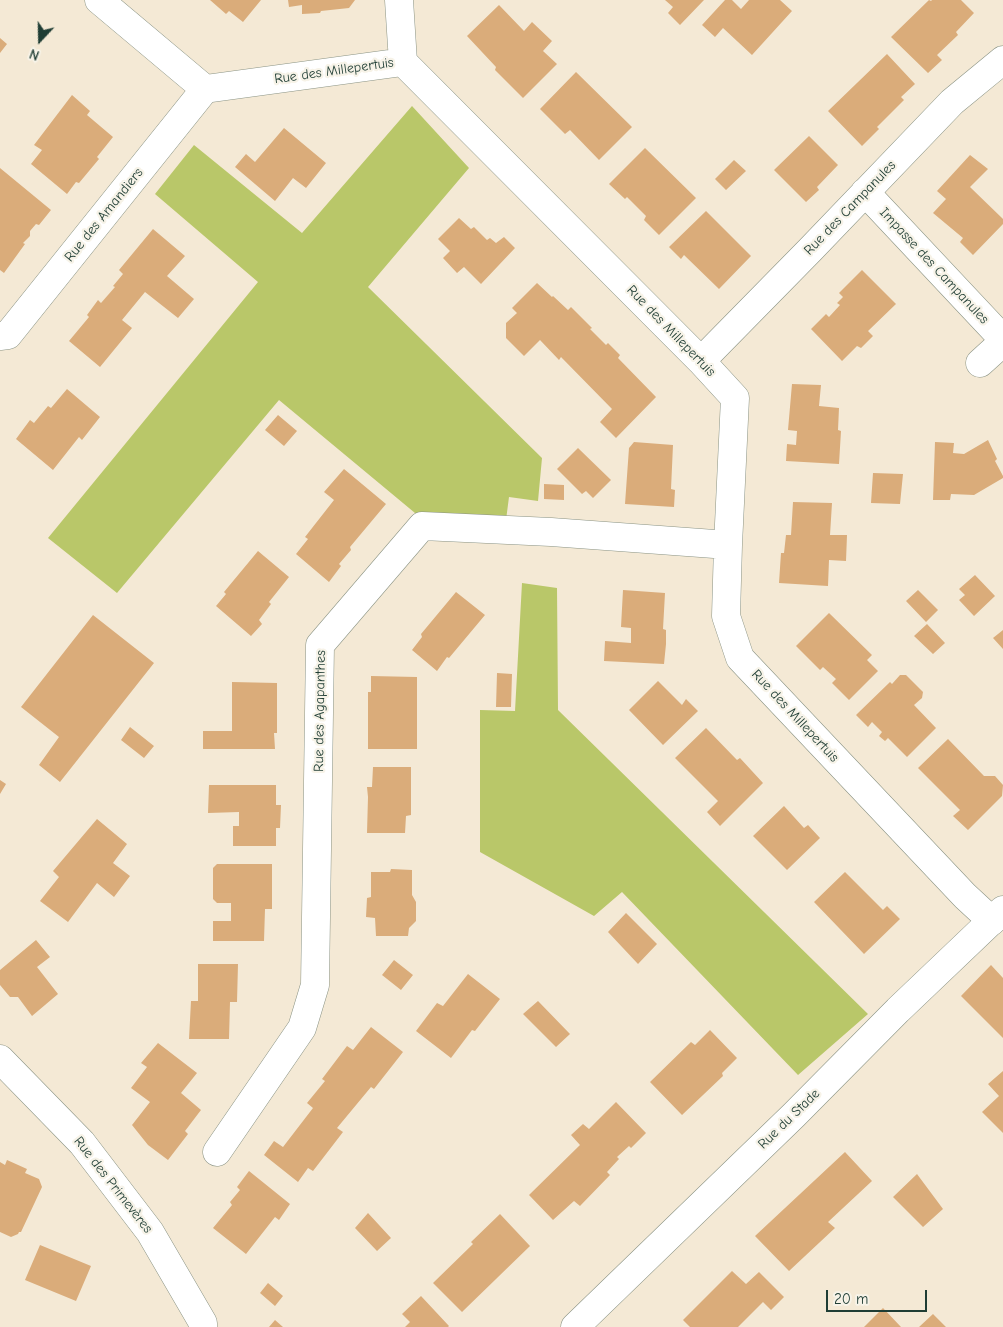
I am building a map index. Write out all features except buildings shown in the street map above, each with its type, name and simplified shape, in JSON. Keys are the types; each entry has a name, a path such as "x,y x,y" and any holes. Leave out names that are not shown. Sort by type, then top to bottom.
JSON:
{"street":[{"path":"99,0 205,89"},
{"path":"399,0 403,62"},
{"name":"Rue des Campanules","path":"701,361 952,102 1003,60"},
{"name":"Rue des Millepertuis","path":"205,89 403,62 701,361 735,398 726,616 740,658 965,896 997,916"},
{"name":"Rue des Amandiers","path":"0,336 8,335 205,89"},
{"name":"Impasse des Campanules","path":"865,192 1003,340 980,363"},
{"name":"Rue des Agapanthes","path":"217,1152 302,1028 315,985 320,645 422,526 551,532 728,545"},
{"name":"Rue du Stade","path":"575,1327 794,1115 898,1010 997,916"},
{"name":"Rue des Primevères","path":"0,1059 82,1143 150,1232 203,1323 203,1327"}],"green space":[{"path":"412,106 469,168 368,287 542,458 538,501 509,497 506,520 415,513 279,400 117,593 48,538 258,282 155,194 194,145 302,233"},
{"path":"522,583 557,588 558,710 868,1014 798,1075 622,892 594,916 480,852 480,710 515,711"}]}
